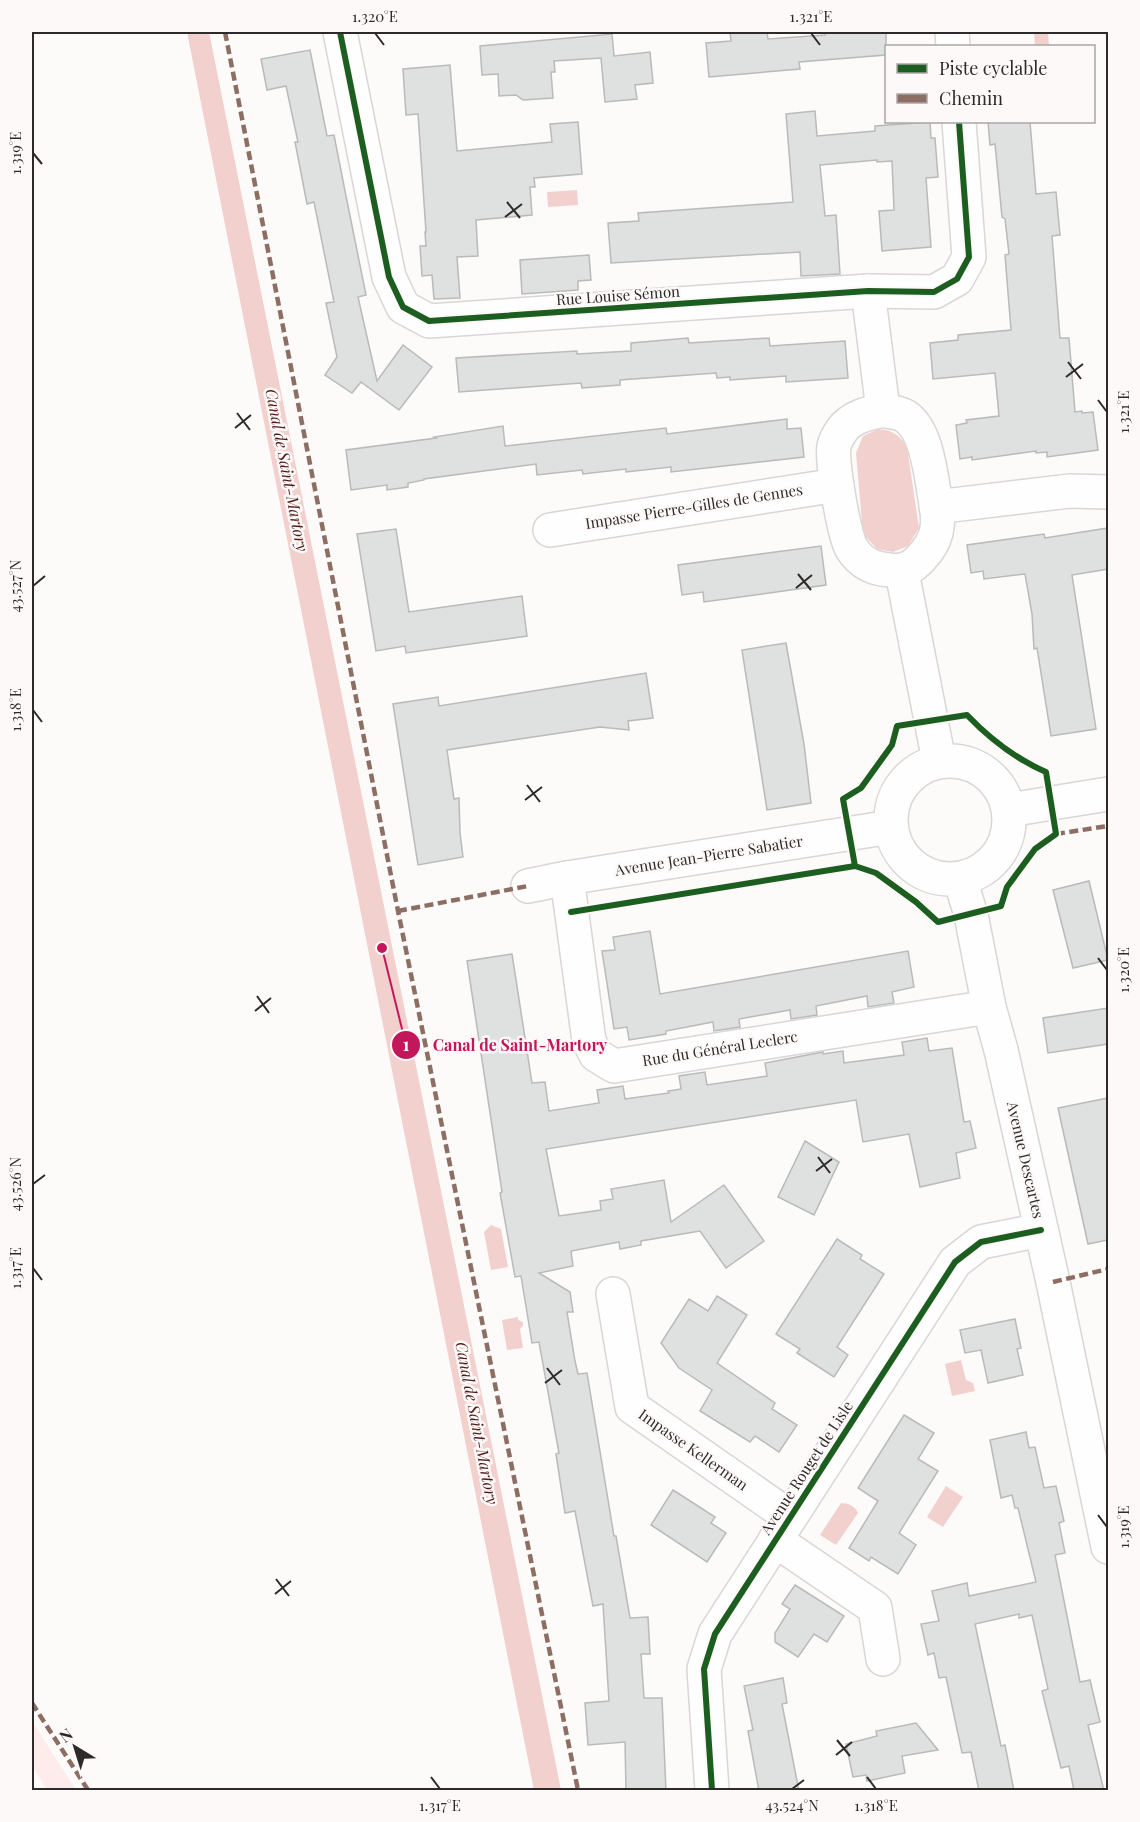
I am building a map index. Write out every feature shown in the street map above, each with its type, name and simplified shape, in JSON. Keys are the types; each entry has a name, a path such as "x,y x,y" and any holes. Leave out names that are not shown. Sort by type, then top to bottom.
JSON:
{"street":[{"name":"Rue Louise Sémon","path":"340,32 389,277 403,307 429,321 868,291 934,291 957,279 969,257 958,123"},
{"path":"868,291 883,410"},
{"path":"883,410 903,415 916,426 924,442 936,507 938,529 932,547 918,562 902,572 879,569 865,564 852,549 845,534 837,485 834,446 843,428 863,415 883,410"},
{"name":"Impasse Pierre-Gilles de Gennes","path":"550,530 837,485"},
{"path":"936,507 1070,491 1108,492"},
{"path":"902,572 939,761"},
{"path":"955,760 970,763 985,771 996,781 1005,795 1009,810 1010,829 1004,846 993,861 985,867 960,879 941,879 923,873 907,862 896,846 891,828 892,805 902,784 918,769 939,761 955,760"},
{"path":"1009,810 1108,794"},
{"name":"Avenue Jean-Pierre Sabatier","path":"528,885 891,828"},
{"name":"Rue du Général Leclerc","path":"567,878 589,1041 596,1056 614,1066 989,1008"},
{"name":"Avenue Descartes","path":"960,879 971,915 989,1008 1001,1050 1041,1230 1108,1547"},
{"name":"Avenue Rouget de Lisle","path":"712,1791 704,1669 715,1634 955,1262 981,1242 1041,1230"},
{"name":"Impasse Kellerman","path":"613,1294 632,1407 783,1528 875,1608 883,1659"}],"shaded area":[{"path":"32,1721 76,1790 47,1790 32,1766"}],"water":[{"path":"187,32 209,32 561,1790 534,1790"},
{"path":"1034,32 1048,32 1049,45 1035,45"},
{"path":"577,190 578,205 548,207 547,192"},
{"path":"878,429 895,434 907,447 919,528 908,546 893,552 877,549 866,537 862,523 856,453 863,436"},
{"path":"491,1225 501,1229 508,1267 491,1270 484,1232"},
{"path":"518,1317 518,1320 523,1322 520,1329 523,1348 507,1350 502,1320"},
{"path":"961,1360 966,1380 973,1383 975,1391 952,1396 945,1364"},
{"path":"946,1486 963,1497 943,1527 927,1517"},
{"path":"841,1503 851,1505 858,1513 836,1545 820,1535"}],"building":[{"path":"730,32 767,32 768,39 825,35 825,32 886,32 885,55 799,62 800,69 709,77 706,43 731,41"},
{"path":"612,34 614,56 650,52 653,83 635,85 637,99 605,102 601,58 554,61 555,72 551,72 553,98 523,100 516,95 499,96 498,74 482,75 480,46"},
{"path":"310,50 327,136 334,135 366,295 358,297 377,381 403,345 432,367 399,410 361,382 352,393 325,375 337,357 326,303 334,302 314,202 307,204 295,142 298,142 286,86 267,90 261,59"},
{"path":"450,65 457,151 552,142 550,124 578,122 582,174 534,178 535,187 530,187 532,215 476,220 478,256 457,257 460,298 434,299 432,275 422,276 420,246 426,246 426,232 418,114 406,115 403,69"},
{"path":"815,111 817,136 875,131 875,126 930,123 931,138 935,138 938,177 926,178 931,247 882,251 879,211 894,210 892,161 877,162 877,160 820,165 825,216 836,215 840,274 801,276 800,252 611,263 608,223 639,221 638,213 793,202 786,114"},
{"path":"988,123 1030,123 1036,194 1056,192 1060,235 1052,236 1060,338 1069,338 1075,412 1093,412 1098,450 1047,457 1047,452 1036,453 1036,451 972,460 972,457 960,459 956,425 967,423 966,420 999,416 995,373 933,379 930,343 958,340 958,335 1011,330 1005,255 1009,254 1005,219 1002,217 995,144 990,145"},
{"path":"589,255 591,280 578,281 578,290 522,294 520,260"},
{"path":"688,338 689,343 769,338 770,346 845,341 848,378 786,382 786,376 730,380 730,377 717,378 716,373 620,380 620,385 582,388 581,383 459,392 456,358 577,351 577,354 631,351 631,343"},
{"path":"787,419 787,429 801,428 804,457 671,472 671,467 583,474 582,470 537,475 536,464 424,479 408,483 408,487 387,490 387,485 351,490 346,450 503,426 505,446 666,428 667,434"},
{"path":"1108,528 1108,569 1072,575 1096,729 1051,736 1037,648 1034,649 1032,614 1025,574 984,579 983,571 971,573 967,545 1044,534 1045,538"},
{"path":"396,529 409,612 522,596 527,636 406,653 405,646 376,651 357,534"},
{"path":"821,546 826,585 704,602 703,592 682,595 678,565"},
{"path":"786,643 804,744 811,803 767,810 742,650"},
{"path":"646,673 653,718 628,721 629,730 600,727 447,750 454,799 459,798 463,857 418,865 393,704 438,697 439,706"},
{"path":"1089,881 1108,960 1073,968 1053,890"},
{"path":"650,931 660,994 908,951 914,987 892,992 894,1003 868,1007 867,996 816,1006 817,1015 791,1019 790,1010 739,1019 740,1027 714,1031 713,1022 666,1031 666,1034 629,1040 627,1027 614,1029 602,951 615,950 613,937"},
{"path":"512,954 532,1083 545,1082 549,1111 599,1103 597,1090 623,1086 625,1099 669,1093 668,1091 681,1089 679,1076 705,1072 707,1085 767,1076 765,1063 823,1052 823,1054 843,1051 844,1063 904,1055 902,1042 927,1038 929,1051 952,1048 964,1122 970,1121 976,1148 956,1153 960,1178 920,1187 909,1134 863,1142 856,1100 546,1149 559,1216 601,1210 600,1201 613,1199 611,1189 664,1180 671,1222 724,1185 764,1241 726,1268 700,1231 641,1241 641,1245 620,1249 619,1242 571,1251 573,1266 539,1273 570,1292 573,1312 567,1312 575,1361 578,1374 587,1373 630,1618 648,1617 650,1654 641,1654 644,1698 662,1698 666,1791 626,1791 625,1742 588,1745 585,1703 609,1701 603,1604 593,1606 575,1511 565,1513 556,1454 559,1453 539,1342 532,1343 521,1276 515,1277 500,1193 502,1192 467,961"},
{"path":"1108,1008 1108,1044 1048,1053 1043,1018"},
{"path":"1108,1098 1108,1240 1088,1244 1058,1108"},
{"path":"805,1141 839,1162 814,1215 778,1197"},
{"path":"837,1239 862,1255 860,1259 884,1274 837,1347 848,1355 834,1377 797,1353 800,1349 776,1334"},
{"path":"717,1296 747,1315 717,1363 775,1403 772,1409 797,1425 779,1452 755,1436 750,1442 700,1411 712,1390 679,1368 661,1343 689,1299 708,1311"},
{"path":"1015,1319 1021,1348 1017,1349 1023,1375 988,1383 981,1350 965,1353 960,1330"},
{"path":"904,1415 934,1433 918,1459 938,1471 899,1533 916,1545 898,1574 871,1557 869,1561 849,1548 878,1501 858,1488"},
{"path":"1026,1432 1029,1448 1035,1447 1044,1488 1056,1486 1064,1521 1059,1523 1065,1553 1055,1555 1080,1682 1090,1680 1100,1722 1088,1725 1104,1791 1074,1791 1069,1766 1061,1768 1042,1691 1048,1689 1032,1615 1019,1618 1019,1614 975,1624 1001,1746 1005,1745 1014,1791 979,1791 971,1752 962,1753 946,1677 939,1678 934,1653 928,1655 921,1624 939,1621 932,1591 967,1583 969,1596 1036,1582 1018,1508 1015,1508 1012,1495 1001,1498 990,1440"},
{"path":"673,1490 715,1517 711,1523 726,1533 707,1562 651,1525"},
{"path":"795,1585 844,1616 827,1642 814,1634 798,1657 775,1642 775,1633 790,1609 782,1604"},
{"path":"783,1678 787,1703 782,1704 799,1791 759,1791 748,1731 753,1730 744,1686"},
{"path":"916,1723 938,1750 902,1756 905,1773 867,1781 866,1775 853,1777 846,1744 877,1736 876,1731"}],"marked path":[{"path":"225,32 398,911 578,1790"},
{"path":"1056,834 1108,826"},
{"path":"398,911 528,886"},
{"path":"1053,1282 1108,1269"},
{"path":"32,1703 88,1790"}],"cycle path":[{"path":"340,32 389,277 403,307 429,321 868,291 934,292 957,279 969,257 959,123"},
{"path":"571,912 855,866 876,873 916,902 938,922 1001,906 1007,887 1035,849 1056,834 1046,772 1004,748 967,715 897,726 892,745 861,788 843,799 855,866"},
{"path":"712,1790 704,1669 715,1634 955,1262 981,1242 1041,1230"}],"place":[{"name":"Canal de Saint-Martory","path":"382,948"}]}
